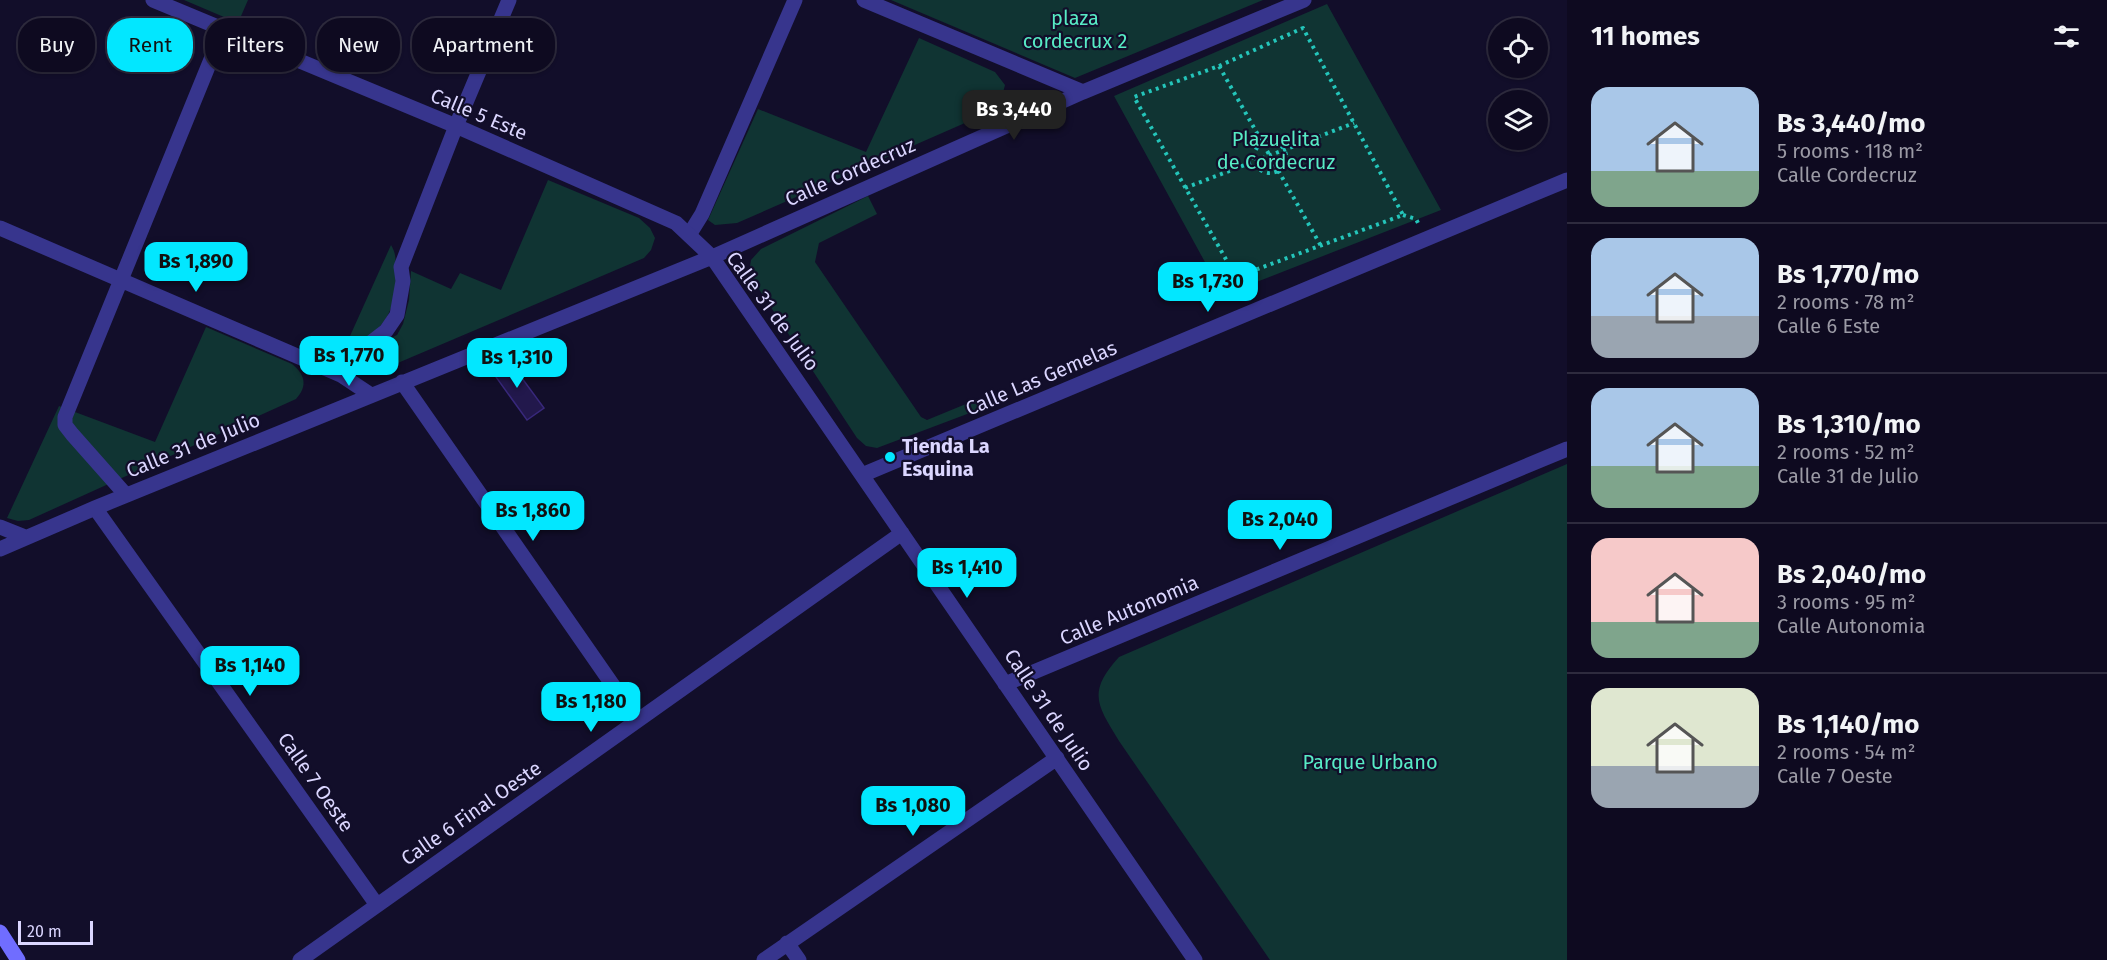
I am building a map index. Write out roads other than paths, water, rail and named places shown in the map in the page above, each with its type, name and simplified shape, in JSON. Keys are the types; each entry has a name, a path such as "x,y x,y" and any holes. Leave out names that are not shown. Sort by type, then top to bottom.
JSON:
{"main road":[{"path":"0,932 18,960"}],"street":[{"name":"Calle 5 Este","path":"153,0 205,22"},
{"path":"341,375 351,358 386,331 397,315 403,281 401,267 456,126 510,0"},
{"path":"689,235 702,214 795,0"},
{"path":"864,0 1083,92"},
{"name":"Calle Cordecruz","path":"712,257 1083,92 1304,0"},
{"name":"Calle 5 Este","path":"305,64 456,126 676,222 712,257"},
{"path":"126,495 65,425 65,417 206,72"},
{"name":"Calle Las Gemelas","path":"862,475 1567,180"},
{"path":"0,228 341,375 371,395"},
{"name":"Calle 31 de Julio","path":"0,549 126,495 712,257 1195,960"},
{"path":"402,382 637,720"},
{"name":"Calle Autonomia","path":"1005,684 1567,449"},
{"name":"Calle 7 Oeste","path":"95,508 377,905"},
{"path":"0,527 25,537"},
{"name":"Calle 6 Final Oeste","path":"300,960 902,533"},
{"path":"764,960 1057,759"},
{"path":"787,943 799,960"}],"place":[{"name":"Tienda La Esquina","path":"890,457"}],"park label":[{"name":"plaza cordecrux 2","path":"1075,30"},
{"name":"Plazuelita de Cordecruz","path":"1276,150"},
{"name":"Parque Urbano","path":"1370,762"}]}
